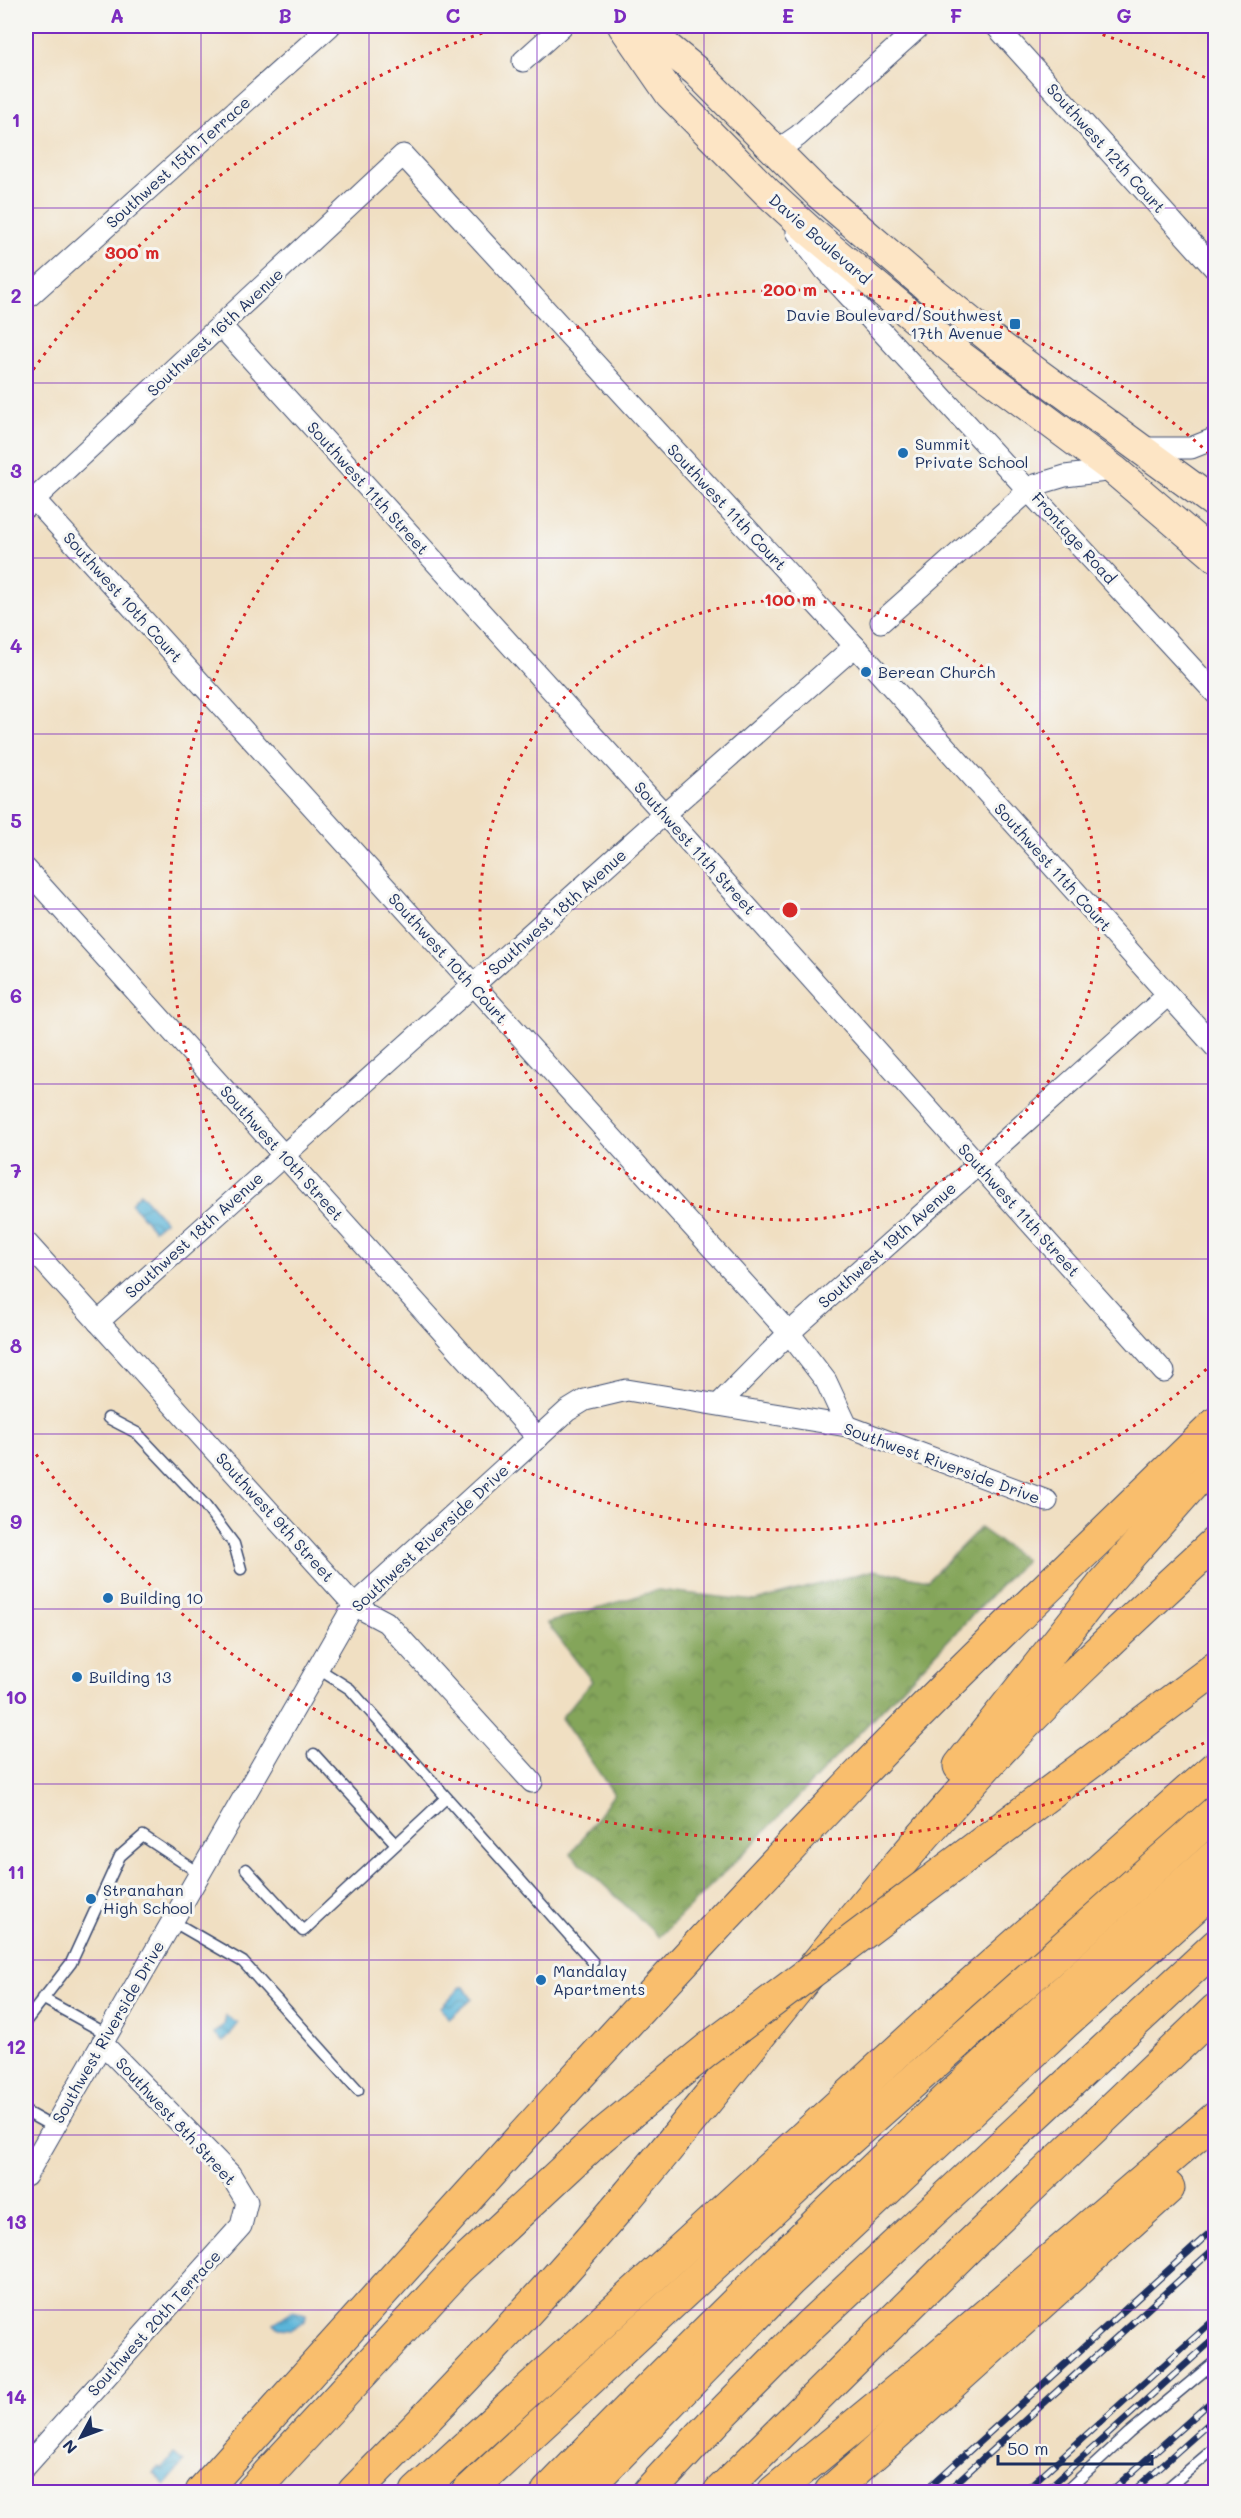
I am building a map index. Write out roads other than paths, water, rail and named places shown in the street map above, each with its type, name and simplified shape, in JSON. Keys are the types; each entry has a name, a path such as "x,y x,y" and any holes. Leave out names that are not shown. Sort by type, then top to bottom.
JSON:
{"highway":[{"path":"202,2493 570,2084 808,1828 920,1714 1215,1424"},
{"path":"851,1919 915,1825 1053,1645 1215,1457"},
{"path":"354,2493 489,2354 622,2204 851,1919 1030,1718 1215,1542"},
{"path":"252,2493 458,2269 600,2137 699,2056 1215,1668"},
{"path":"417,2493 975,1982 1215,1767"},
{"path":"468,2492 842,2145 1215,1812"},
{"path":"548,2493 666,2372 944,2102 1215,1856"},
{"path":"582,2493 789,2282 1064,2023 1215,1887"},
{"path":"649,2493 715,2421 809,2326 1215,1946"},
{"path":"720,2493 975,2241 1215,2010"},
{"path":"774,2493 917,2375 1215,2118"},
{"path":"831,2493 1215,2145"},
{"path":"533,2493 597,2426 666,2372"}],"main road":[{"name":"Davie Boulevard","path":"623,26 670,94 767,192 920,324 1114,470 1215,557"},
{"name":"Davie Boulevard","path":"641,26 696,71 847,219 957,312 1215,504"},
{"path":"691,117 730,138 776,151"}],"street":[{"name":"Southwest 15th Terrace","path":"26,299 330,26"},
{"path":"522,61 562,26"},
{"path":"776,151 798,136 920,26"},
{"name":"Southwest 12th Court","path":"996,26 1215,270"},
{"name":"Southwest 16th Avenue","path":"30,503 222,327 403,156"},
{"name":"Southwest 11th Court","path":"403,156 855,646 1215,1048"},
{"name":"Frontage Road","path":"767,192 825,270 991,452 1029,489 1215,694"},
{"name":"Southwest 11th Street","path":"222,327 664,814 1164,1372"},
{"path":"1141,448 1191,448 1215,438"},
{"path":"881,622 1029,489 1065,476 1114,470"},
{"name":"Southwest 10th Court","path":"30,503 789,1333 826,1381 847,1426"},
{"name":"Southwest 18th Avenue","path":"98,1322 474,987 664,814 855,646"},
{"name":"Southwest 10th Street","path":"26,869 538,1438"},
{"name":"Southwest 19th Avenue","path":"719,1404 789,1333 1168,995"},
{"name":"Southwest 9th Street","path":"26,1242 354,1605 386,1622 532,1782"},
{"name":"Southwest Riverside Drive","path":"26,2176 354,1605 567,1411 585,1400 627,1390 847,1426 1047,1501"},
{"name":"Southwest 8th Street","path":"104,2039 230,2174 247,2202"},
{"name":"Southwest 20th Terrace","path":"26,2466 241,2226 247,2202"}],"lane":[{"path":"108,1418 137,1433 204,1504 234,1544 241,1569"},
{"path":"317,1668 350,1689 592,1962"},
{"path":"314,1754 396,1844"},
{"path":"246,1869 303,1931 446,1797"},
{"path":"26,2021 71,1963 120,1856 143,1836 199,1873"},
{"path":"172,1921 243,1962 358,2090"},
{"path":"42,1998 104,2039"},
{"path":"26,2112 53,2127"},
{"path":"1065,2493 1129,2433 1215,2361"},
{"path":"1163,2493 1215,2447"}],"water":[{"path":"140,1193 165,1221 154,1230 131,1203"},
{"path":"461,1987 464,1987 472,1999 449,2019 441,2007"},
{"path":"226,2016 238,2024 224,2042 214,2034 224,2025"},
{"path":"292,2311 306,2314 305,2321 292,2329 279,2328 274,2323"},
{"path":"174,2454 184,2462 165,2485 153,2473 159,2467 162,2469"}],"railway":[{"path":"924,2492 1216,2227"},
{"path":"946,2492 1216,2247"},
{"path":"1023,2492 1216,2318"},
{"path":"1044,2492 1216,2337"},
{"path":"1110,2492 1216,2397"},
{"path":"1132,2492 1216,2417"}],"place":[{"name":"Davie Boulevard/Southwest 17th Avenue","path":"1015,324"},
{"name":"Summit Private School","path":"903,453"},
{"name":"Berean Church","path":"866,672"},
{"name":"Building 10","path":"108,1598"},
{"name":"Building 13","path":"77,1677"},
{"name":"Stranahan High School","path":"91,1899"},
{"name":"Mandalay Apartments","path":"541,1980"}]}
